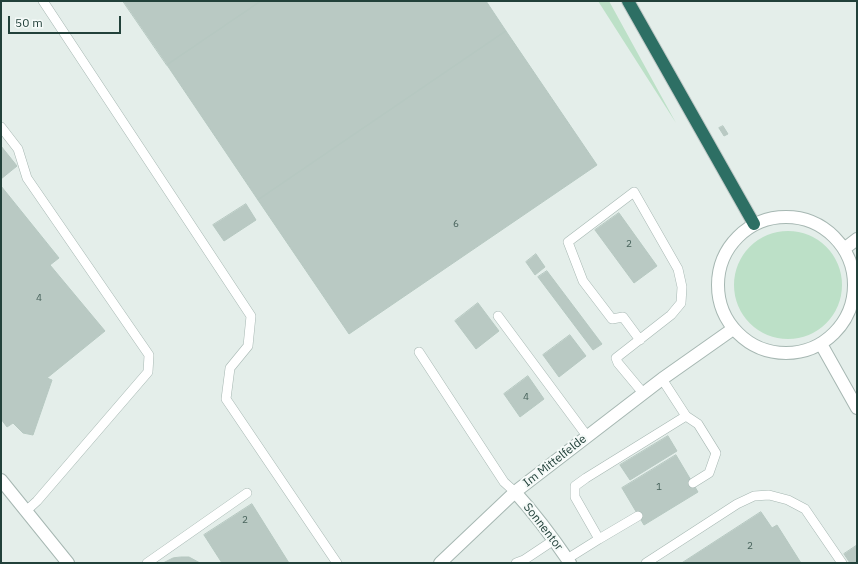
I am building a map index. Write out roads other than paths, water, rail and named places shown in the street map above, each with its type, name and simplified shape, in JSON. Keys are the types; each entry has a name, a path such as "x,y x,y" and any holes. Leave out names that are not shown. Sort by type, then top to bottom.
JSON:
{"highway":[{"path":"628,1 754,224"}],"street":[{"path":"792,217 811,221 829,232 844,249 852,266 855,289 850,311 838,330 822,344 797,353 773,353 751,344 733,330 722,312 717,292 718,272 725,253 737,237 754,224 772,218 792,217"},
{"path":"844,249 857,239"},
{"name":"Im Mittelfelde","path":"515,492 643,393 733,330"},
{"path":"822,344 857,408"},
{"path":"1,480 68,563"},
{"path":"440,563 515,492"},
{"name":"Sonnentor","path":"515,492 554,540 568,561"}],"lane":[{"path":"43,1 250,316 248,346 230,368 226,398 337,563"},
{"path":"1,126 18,149 27,178 149,355 148,372 37,501 26,511"},
{"path":"640,340 623,317 612,319 583,281 568,242 634,192 678,269 682,287 681,303 671,315 640,340 616,358 618,363 643,393"},
{"path":"498,316 587,436"},
{"name":"Im Mittelfelde","path":"419,352 504,482 515,492"},
{"path":"662,379 686,416 698,424 716,453 710,474 693,483"},
{"path":"599,539 575,497 575,486 686,416"},
{"path":"146,563 247,493"},
{"path":"646,563 737,504 754,496 769,495 788,500 805,509 842,563"},
{"path":"568,561 599,539 638,516"},
{"path":"516,563 524,560 554,540"}]}
